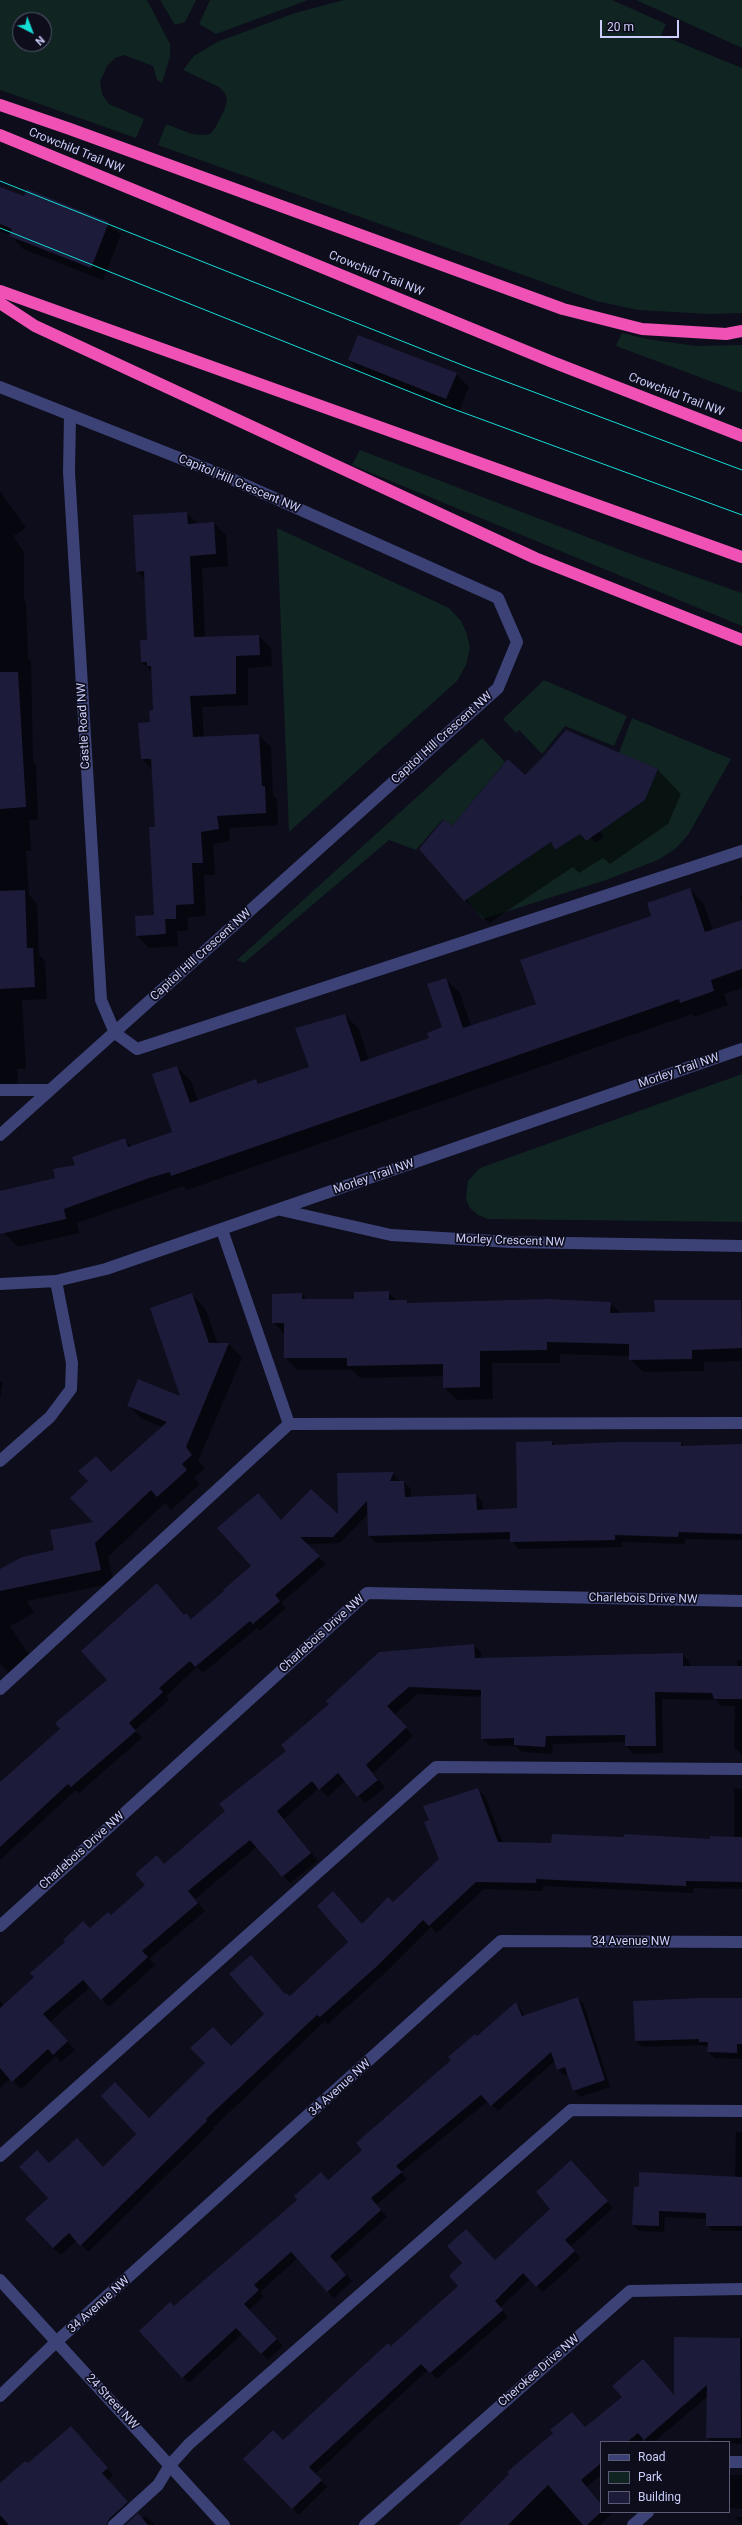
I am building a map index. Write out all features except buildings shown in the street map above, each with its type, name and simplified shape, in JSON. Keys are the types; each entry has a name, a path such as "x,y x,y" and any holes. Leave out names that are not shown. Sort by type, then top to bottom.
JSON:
{"highway":[{"path":"0,105 70,129 563,309 642,329 726,334 742,331"},
{"name":"Crowchild Trail NW","path":"0,136 550,361 742,436"},
{"path":"0,291 742,557"},
{"path":"0,303 35,326 528,555 742,640"}],"street":[{"name":"Capitol Hill Crescent NW","path":"0,387 224,476 498,598 517,642 498,688 0,1136"},
{"name":"Castle Road NW","path":"70,416 69,472 101,1000 115,1033"},
{"path":"115,1033 137,1049 742,851"},
{"name":"Morley Trail NW","path":"0,1284 56,1281 106,1269 281,1210 742,1049"},
{"path":"0,1090 50,1090"},
{"name":"Morley Crescent NW","path":"281,1210 391,1234 511,1242 742,1246"},
{"path":"222,1230 289,1424"},
{"path":"0,1461 50,1417 71,1389 72,1364 56,1281"},
{"path":"0,1690 289,1424 742,1423"},
{"name":"Charlebois Drive NW","path":"0,1926 367,1593 742,1601"},
{"path":"0,2156 436,1767 742,1769"},
{"name":"34 Avenue NW","path":"0,2396 56,2342 501,1941 742,1942"},
{"path":"114,2525 158,2485 170,2464 189,2444 571,2110 742,2111"},
{"name":"24 Street NW","path":"0,2280 170,2464 224,2525"},
{"name":"Cherokee Drive NW","path":"365,2525 630,2291 742,2289"},
{"path":"730,2462 742,2462"},
{"path":"633,2525 647,2513"}],"green space":[{"path":"0,0 147,0 170,44 170,57 162,83 157,80 153,66 124,55 115,58 107,66 100,82 102,94 109,104 144,119 136,138 0,90"},
{"path":"160,0 196,0 185,22 175,25"},
{"path":"210,0 308,0 216,34 199,24"},
{"path":"344,0 612,0 666,24 661,35 742,68 742,313 709,314 638,310 596,301 158,145 166,124 192,134 210,134 224,111 227,101 225,93 219,87 183,70 194,56 217,42 295,13"},
{"path":"636,0 742,0 742,48 667,14"},
{"path":"622,333 647,339 696,346 742,345 742,393 616,346"},
{"path":"360,450 639,557 742,593 742,626 352,465"},
{"path":"277,528 449,608 461,621 467,634 470,648 466,665 457,681 289,832"},
{"path":"544,680 627,716 614,746 565,726 542,754 519,730 516,733 503,719"},
{"path":"632,718 731,759 688,835 675,849 658,860 606,880 483,919 466,899 551,842 555,850 580,834 585,841 591,837 595,843 604,837 600,831 645,800 658,769 619,753"},
{"path":"482,738 505,762 452,826 443,819 416,850 389,840 244,963 237,960"},
{"path":"742,1074 742,1222 488,1219 478,1215 470,1208 466,1199 468,1181 480,1168"}],"tram line":[{"path":"0,181 467,367 742,470"},
{"path":"0,228 448,407 742,515"}]}
